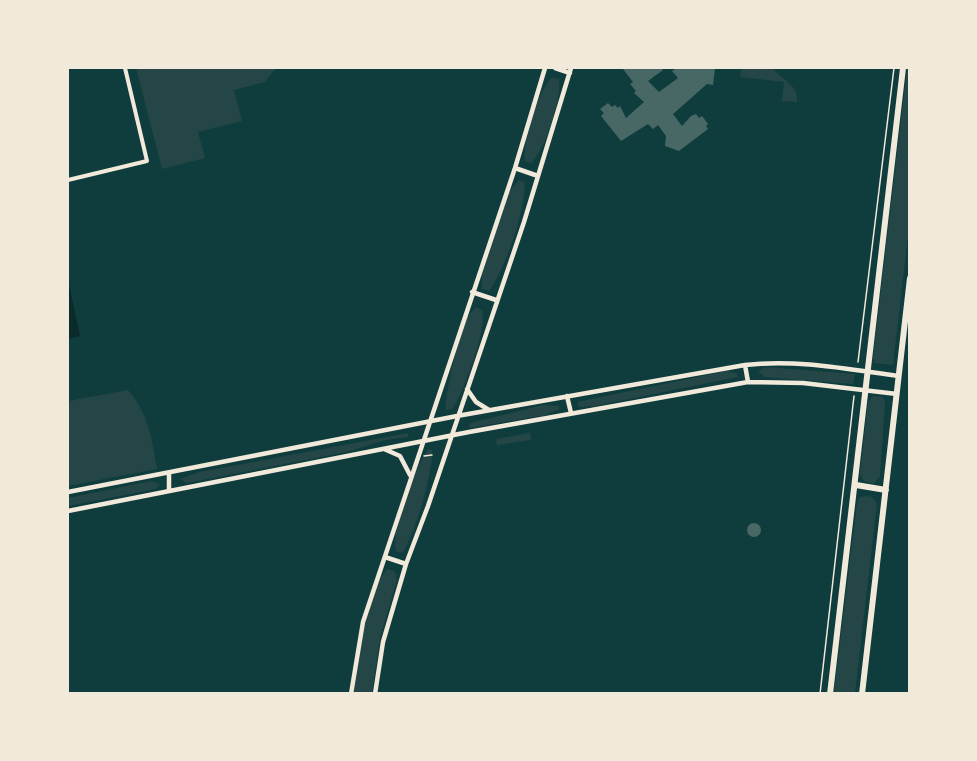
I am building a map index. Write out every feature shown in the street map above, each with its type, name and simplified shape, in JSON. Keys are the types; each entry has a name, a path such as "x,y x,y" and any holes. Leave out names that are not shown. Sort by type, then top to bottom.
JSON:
{"main road":[{"path":"830,693 903,68"},
{"path":"862,693 909,278"},
{"path":"856,485 886,490"}],"street":[{"path":"68,180 147,160 124,68"},
{"path":"351,693 351,681 363,622 515,168 545,68"},
{"path":"375,693 383,642 406,564 538,176 570,70 555,68"},
{"path":"515,168 538,176"},
{"path":"472,292 496,300"},
{"path":"68,492 430,421 745,365 785,363 898,376"},
{"path":"745,365 748,382"},
{"path":"68,511 451,435 748,382 803,383 897,394"},
{"path":"467,389 476,402 489,410"},
{"path":"567,396 571,413"},
{"path":"378,450 390,450 400,456 410,477"},
{"path":"169,473 169,491"},
{"path":"385,557 406,564"}],"path":[{"path":"858,362 894,68"},
{"path":"820,693 854,395"},
{"path":"423,456 432,455"}],"shaded area":[{"path":"136,68 276,68 265,82 234,90 242,121 198,132 205,158 162,169"},
{"path":"741,68 773,68 793,87 797,102 782,101 784,82 740,77"},
{"path":"907,68 910,68 910,219 893,365 874,363 873,359"},
{"path":"552,77 559,79 555,111 542,147 531,163 525,161 526,142 541,93"},
{"path":"519,180 524,182 524,192 514,238 495,282 489,291 482,289 482,275 509,192"},
{"path":"68,280 80,336 68,339"},
{"path":"476,307 482,310 483,319 479,343 456,403 452,409 446,410 450,378 460,336 467,318"},
{"path":"766,367 855,374 853,384 765,377 758,371"},
{"path":"726,371 737,373 738,377 595,406 579,407 577,402"},
{"path":"128,390 145,418 157,469 68,486 68,401"},
{"path":"873,396 883,397 885,402 880,476 874,484 864,481 860,474 868,402"},
{"path":"543,405 559,406 559,409 546,415 469,428 470,423"},
{"path":"408,433 408,437 385,440 347,452 187,483 180,479 200,472"},
{"path":"530,433 531,440 497,445 496,439"},
{"path":"428,449 432,450 432,459 427,487 412,534 402,553 396,551 395,541 400,514"},
{"path":"151,481 160,484 156,489 68,506 68,498"},
{"path":"860,497 872,497 877,504 855,693 834,693 857,503"},
{"path":"388,569 395,572 397,580 380,638 372,693 354,694 360,647 369,609 381,578"}],"building":[{"path":"661,68 663,70 648,81 659,92 678,78 672,71 677,68 715,68 713,85 707,84 673,114 682,126 691,116 696,114 699,118 702,116 708,124 706,126 708,129 679,151 665,146 666,136 658,125 653,129 648,124 621,141 601,116 604,113 600,109 608,103 612,107 620,106 626,118 644,102 634,93 636,91 630,84 633,82 623,69"},
{"path":"751,523 757,523 761,530 757,537 751,537 747,533 747,527"}]}
